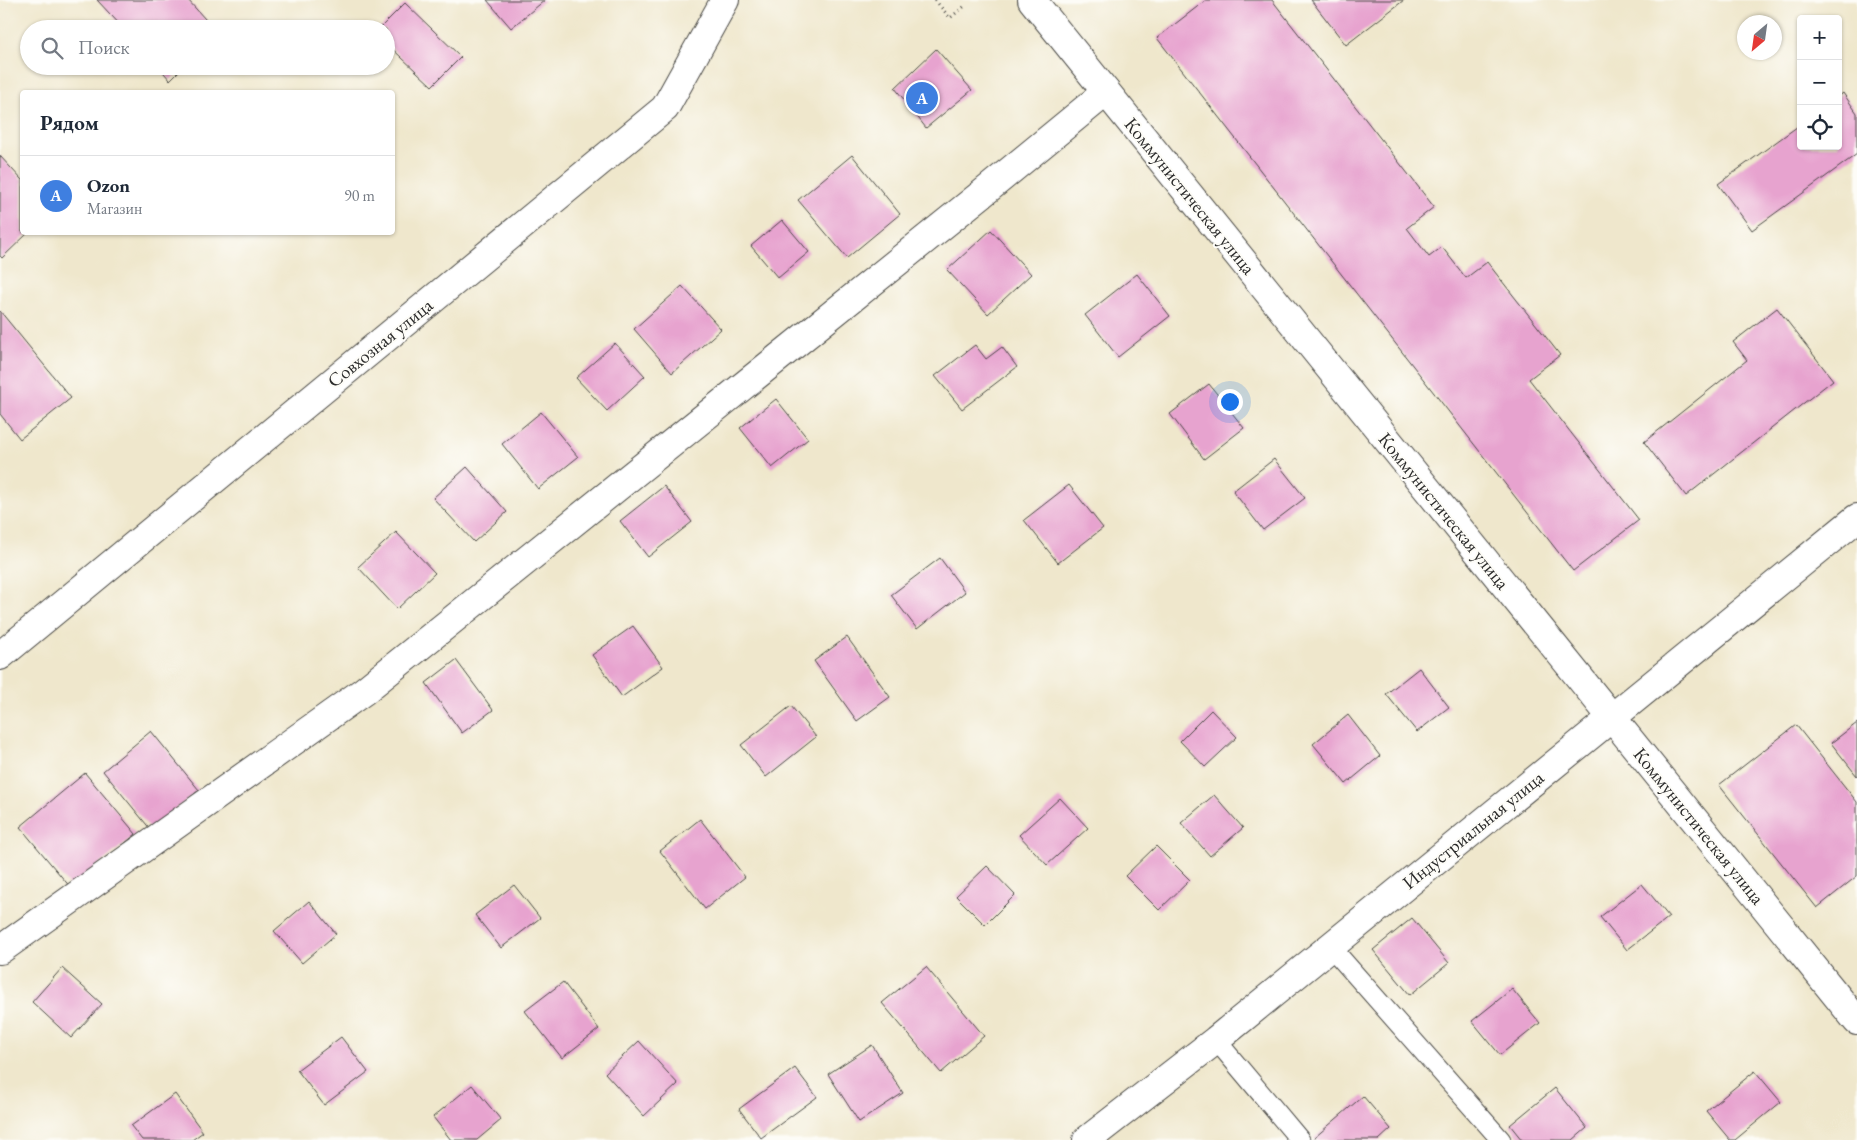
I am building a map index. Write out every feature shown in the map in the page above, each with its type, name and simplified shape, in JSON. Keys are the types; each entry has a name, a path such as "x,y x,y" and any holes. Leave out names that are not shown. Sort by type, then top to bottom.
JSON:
{"street":[{"name":"Совхозная улица","path":"0,656 665,108 725,0"},
{"name":"Коммунистическая улица","path":"1032,0 1857,1021"},
{"path":"0,950 364,691 1106,92"},
{"name":"Индустриальная улица","path":"1087,1140 1216,1040 1857,518"}],"lane":[{"path":"1330,946 1501,1140"},
{"path":"1216,1040 1300,1140"}],"path":[{"path":"935,0 950,18 965,6"}],"building":[{"path":"97,0 188,0 206,20 116,20"},
{"path":"487,0 545,0 511,28"},
{"path":"1206,0 1272,0 1434,207 1407,228 1429,257 1442,247 1466,278 1487,262 1560,355 1529,379 1639,520 1573,571 1157,38"},
{"path":"1311,0 1404,0 1346,45"},
{"path":"405,3 461,57 432,86 395,51 395,20 388,20"},
{"path":"936,49 972,90 926,128 895,88"},
{"path":"166,75 175,75 170,80"},
{"path":"1842,94 1857,113 1857,154 1752,230 1718,184 1797,127 1797,150 1842,150"},
{"path":"852,155 900,214 847,258 798,200"},
{"path":"0,156 20,178 20,235 26,235 2,258 0,256"},
{"path":"782,220 809,252 778,278 751,246"},
{"path":"991,230 1031,274 988,314 947,270"},
{"path":"1137,274 1170,316 1118,357 1085,315"},
{"path":"682,286 721,329 672,373 634,329"},
{"path":"1777,308 1833,380 1686,496 1644,442 1747,360 1733,342"},
{"path":"0,311 71,398 20,439 0,414"},
{"path":"615,343 645,376 607,411 576,378"},
{"path":"975,345 986,359 1002,347 1017,367 962,409 935,376"},
{"path":"1209,384 1244,428 1204,459 1170,414"},
{"path":"776,399 808,439 772,468 740,428"},
{"path":"541,412 578,457 538,489 502,444"},
{"path":"1274,459 1305,498 1263,530 1233,491"},
{"path":"467,467 507,512 474,542 433,498"},
{"path":"1069,485 1103,528 1058,563 1024,520"},
{"path":"664,486 692,522 648,557 620,521"},
{"path":"396,532 435,573 397,609 358,567"},
{"path":"940,558 965,592 917,629 891,595"},
{"path":"633,626 663,667 622,697 592,655"},
{"path":"847,637 890,697 857,721 814,661"},
{"path":"456,660 493,710 462,733 426,683"},
{"path":"1419,668 1449,707 1417,732 1386,694"},
{"path":"791,706 816,737 766,777 741,745"},
{"path":"1211,710 1237,737 1205,767 1180,741"},
{"path":"1348,715 1380,756 1346,784 1313,744"},
{"path":"1857,723 1857,776 1831,743"},
{"path":"1796,725 1857,802 1857,876 1817,908 1719,785"},
{"path":"151,731 199,790 151,830 103,771"},
{"path":"85,773 136,834 71,888 20,827"},
{"path":"1214,795 1243,828 1210,856 1181,823"},
{"path":"1060,798 1088,828 1047,865 1019,835"},
{"path":"700,819 745,877 705,909 660,851"},
{"path":"1156,846 1190,880 1159,910 1125,876"},
{"path":"987,866 1015,895 985,925 956,896"},
{"path":"1642,884 1669,917 1627,950 1600,917"},
{"path":"514,885 540,918 501,948 475,915"},
{"path":"309,901 336,934 302,963 274,931"},
{"path":"1412,918 1449,963 1410,995 1373,950"},
{"path":"926,967 984,1036 941,1073 882,1003"},
{"path":"62,968 102,1004 71,1038 32,1002"},
{"path":"563,982 599,1029 562,1058 525,1011"},
{"path":"1512,989 1540,1023 1500,1055 1472,1021"},
{"path":"341,1037 368,1072 324,1105 297,1070"},
{"path":"639,1041 678,1084 644,1116 605,1073"},
{"path":"872,1045 903,1093 859,1122 828,1074"},
{"path":"795,1068 817,1097 761,1138 739,1109"},
{"path":"1755,1071 1781,1102 1735,1140 1730,1140 1706,1111"},
{"path":"472,1085 501,1120 477,1140 451,1140 433,1117"},
{"path":"1555,1088 1587,1128 1573,1140 1522,1140 1510,1125"},
{"path":"175,1094 203,1132 192,1140 142,1140 131,1126"},
{"path":"1363,1096 1391,1129 1379,1140 1316,1140 1314,1138"}],"place":[{"name":"Ozon","path":"922,98"}]}
